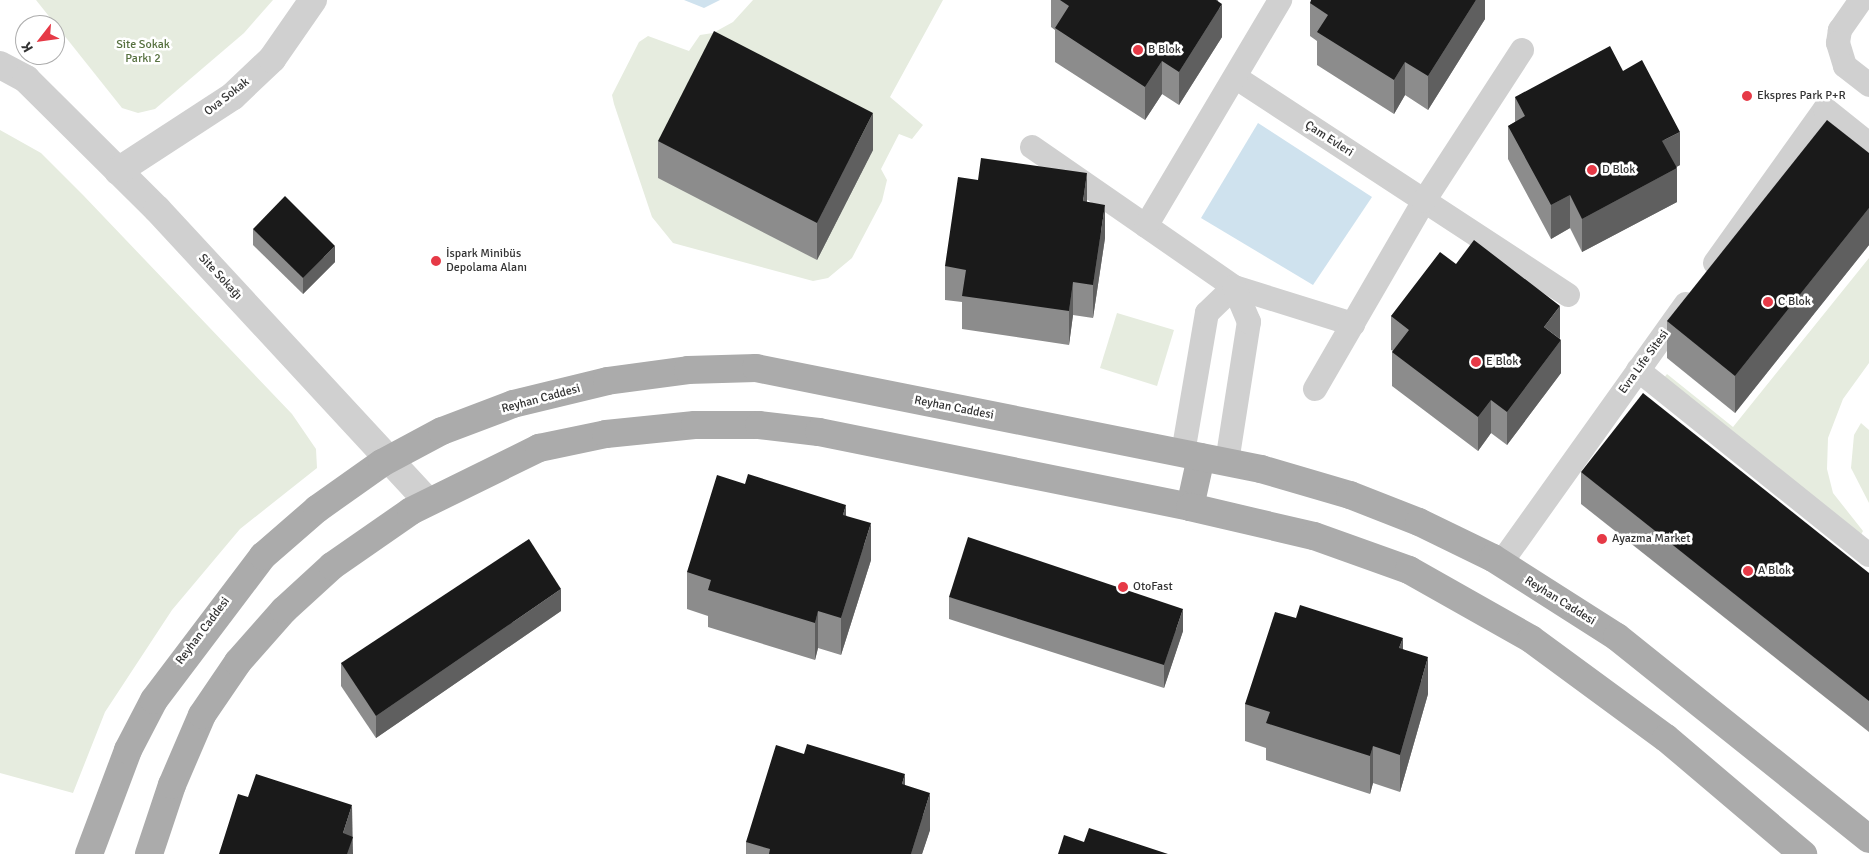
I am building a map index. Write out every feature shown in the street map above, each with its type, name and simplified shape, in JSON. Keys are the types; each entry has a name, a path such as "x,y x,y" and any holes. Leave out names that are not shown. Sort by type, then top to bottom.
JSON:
{"main road":[{"name":"Reyhan Caddesi","path":"89,854 128,750 186,652 263,556 317,509 390,459 442,431 529,400 607,381 688,370 756,368 1228,462 1350,495 1419,522 1501,563 1617,637 1869,839"},
{"path":"149,854 172,785 202,715 238,662 284,610 332,566 428,502 539,448 655,429 759,425 819,432 1190,507 1314,536 1409,570 1464,599 1531,640 1666,738 1803,854"},
{"path":"1190,507 1192,455"}],"street":[{"name":"Ova Sokak","path":"118,171 233,96 272,59 313,0"},
{"name":"Site Sokağı","path":"0,65 26,79 118,171 390,459 428,502"}],"lane":[{"path":"1146,226 1280,0"},
{"path":"1861,0 1840,30 1838,42 1845,66 1869,85"},
{"path":"1315,389 1424,201 1522,50"},
{"name":"Çam Evleri","path":"1235,77 1568,295"},
{"name":"Evra Life Sitesi","path":"1501,563 1825,109 1869,144"},
{"path":"1032,147 1234,287 1353,324"},
{"path":"1192,455 1207,313 1234,287"},
{"path":"1228,462 1249,322 1234,287"},
{"path":"1638,370 1869,555"}],"green space":[{"name":"Site Sokak Parkı 2","path":"36,0 273,0 244,33 155,109 138,113 122,108 65,36 65,15 48,15"},
{"path":"753,0 943,0 890,97 923,125 912,139 899,134 881,169 887,180 882,201 852,258 828,278 813,281 673,243 652,217 614,104 612,95 639,42 648,36 689,51 700,35 713,33 733,22"},
{"path":"0,130 41,153 83,195 292,414 316,449 317,468 240,529 172,610 105,712 73,793 0,773"},
{"path":"1869,258 1869,363 1843,399 1828,438 1827,469 1833,493 1863,531 1857,542 1659,384 1667,374 1733,427"},
{"path":"1117,313 1174,330 1157,386 1100,368"},
{"path":"1861,423 1869,430 1869,503 1851,468 1854,435"}],"water":[{"path":"684,0 720,0 704,8"},
{"path":"1258,123 1372,197 1313,285 1201,218"}],"building":[{"name":"B Blok","path":"1060,0 1216,0 1222,4 1179,72 1162,61 1145,87 1055,28 1069,6"},
{"path":"1311,0 1476,0 1428,76 1405,62 1394,80 1317,32 1328,15 1310,3"},
{"path":"714,31 873,113 817,223 658,141"},
{"name":"D Blok","path":"1610,46 1623,71 1642,60 1680,132 1662,141 1677,168 1582,219 1570,195 1551,205 1508,126 1525,116 1515,97"},
{"name":"C Blok","path":"1827,120 1869,153 1869,208 1735,376 1667,321"},
{"path":"981,158 1087,173 1083,201 1105,205 1093,285 1073,282 1069,311 962,296 966,270 945,266 958,177 978,180"},
{"path":"285,196 335,246 303,278 253,229"},
{"name":"E Blok","path":"1474,240 1560,306 1544,327 1561,340 1507,412 1491,400 1478,417 1392,352 1409,330 1391,316 1440,252 1456,264"},
{"name":"A Blok","path":"1643,393 1869,573 1869,701 1581,472"},
{"path":"748,474 846,505 843,515 871,523 841,618 818,611 815,623 708,590 711,580 687,572 717,475 745,484"},
{"path":"968,537 1183,609 1164,665 949,597"},
{"path":"529,539 561,589 376,716 341,663"},
{"path":"1300,605 1403,638 1399,648 1428,657 1400,755 1373,746 1370,756 1266,723 1270,712 1245,704 1275,612 1296,618"},
{"path":"807,744 905,774 902,784 930,793 911,854 769,854 770,849 746,842 776,745 804,754"},
{"path":"256,774 352,805 343,833 353,837 347,854 219,854 238,794 248,797"},
{"path":"1089,828 1168,854 1058,854 1064,835 1084,842"}],"place":[{"name":"B Blok","path":"1138,50"},
{"name":"Ekspres Park P+R","path":"1747,96"},
{"name":"D Blok","path":"1592,170"},
{"name":"İspark Minibüs Depolama Alanı","path":"436,261"},
{"name":"C Blok","path":"1768,302"},
{"name":"E Blok","path":"1476,362"},
{"name":"Ayazma Market","path":"1602,539"},
{"name":"A Blok","path":"1748,571"},
{"name":"OtoFast","path":"1123,587"}]}
